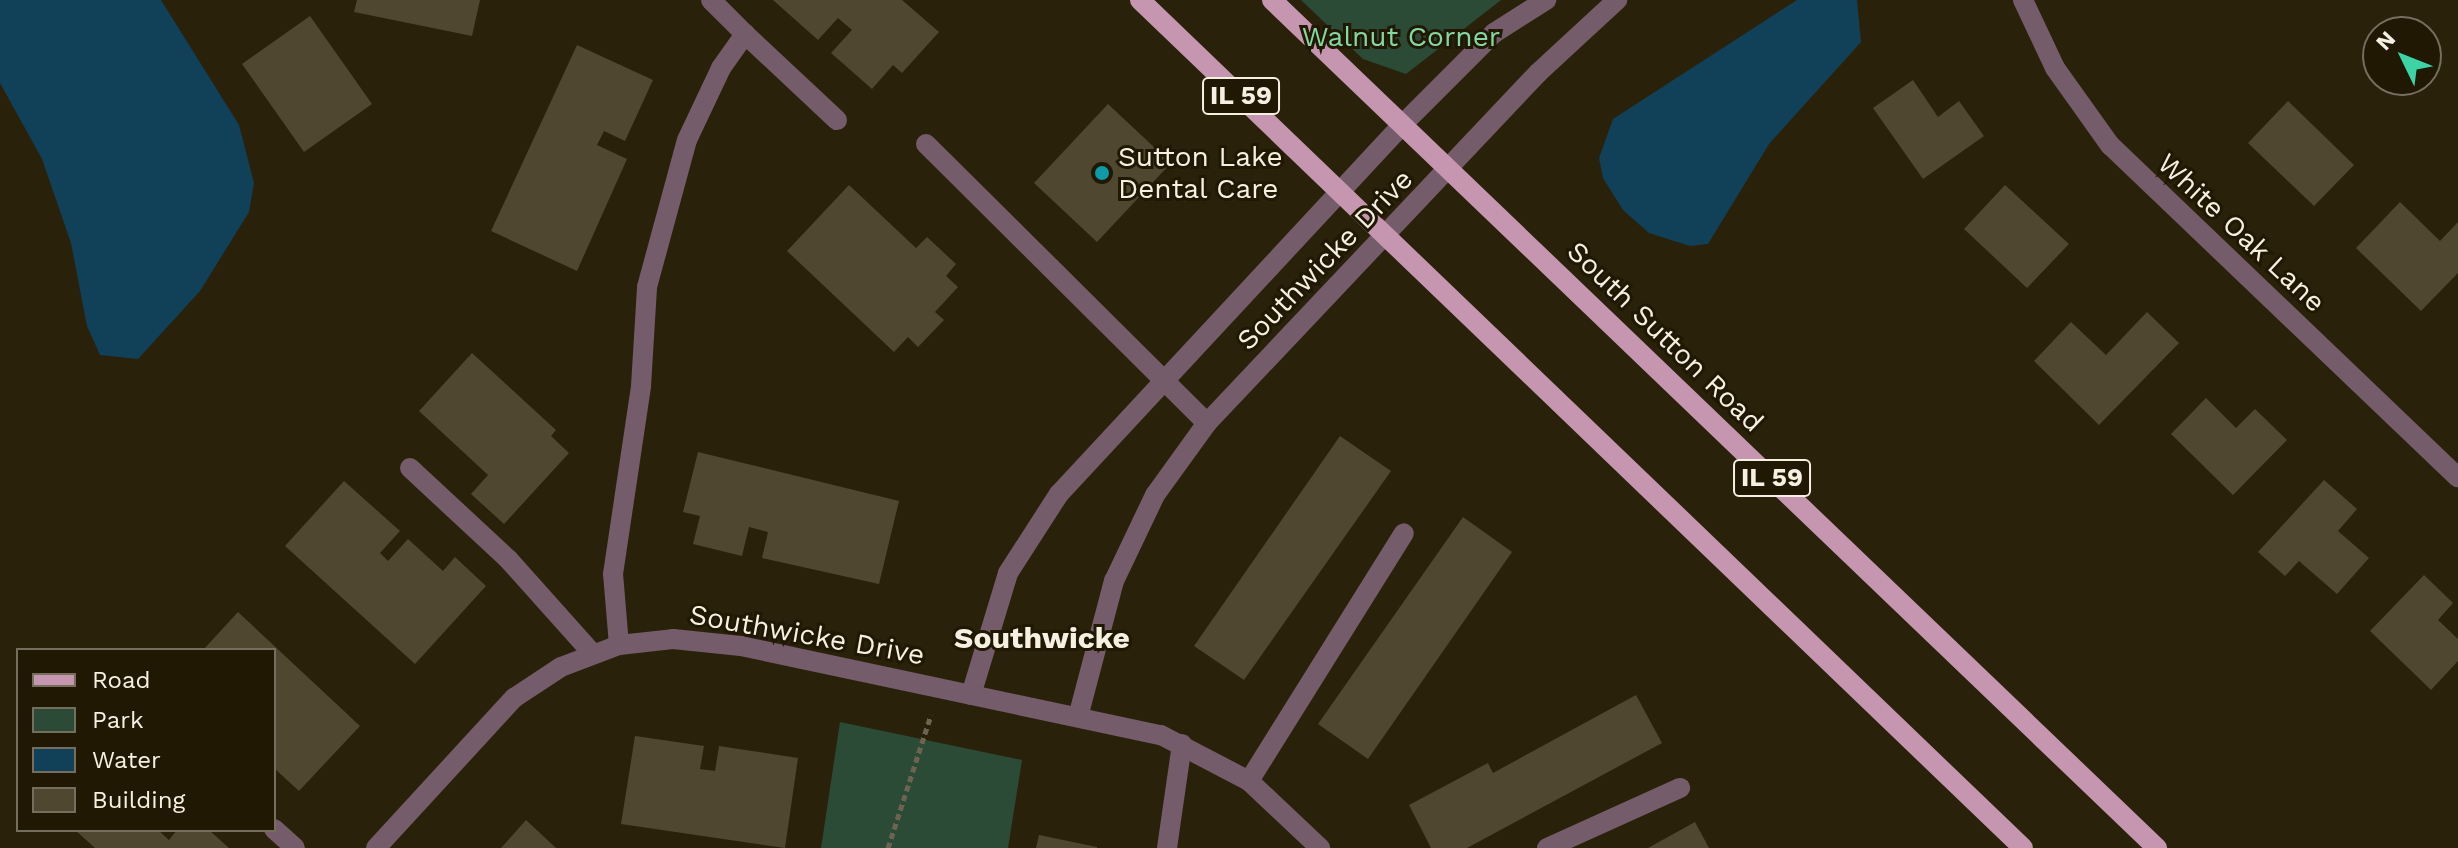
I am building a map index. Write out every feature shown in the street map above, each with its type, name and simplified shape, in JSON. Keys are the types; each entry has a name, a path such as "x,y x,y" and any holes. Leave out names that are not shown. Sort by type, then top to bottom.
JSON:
{"main road":[{"name":"IL 59","path":"1140,0 2023,848"},
{"name":"South Sutton Road","path":"1272,0 2157,848"}],"street":[{"path":"711,0 837,120"},
{"name":"Southwicke Drive","path":"971,695 1008,573 1059,494 1403,124 1494,33 1546,0"},
{"name":"Southwicke Drive","path":"376,848 514,698 561,667 619,645 673,639 741,646 1078,717 1114,581 1155,495 1207,423 1617,0"},
{"name":"White Oak Lane","path":"2023,0 2055,68 2110,145 2458,477"},
{"path":"619,645 613,574 641,386 647,287 687,140 721,68 745,34"},
{"path":"926,144 1162,384 1207,423"},
{"path":"410,468 508,559 593,654"},
{"path":"1249,781 1404,533"},
{"path":"1078,717 1182,744 1249,781 1320,848"},
{"path":"1167,848 1182,744"},
{"path":"1547,848 1680,788"},
{"path":"276,831 295,848"}],"path":[{"path":"888,848 927,738 936,686"}],"green space":[{"name":"Walnut Corner","path":"1301,0 1501,0 1406,74 1363,59"},
{"path":"840,722 1022,760 1008,848 821,848"}],"water":[{"path":"0,0 161,0 239,125 254,183 249,212 200,291 138,359 100,355 87,326 71,243 42,159 0,83"},
{"path":"1797,0 1857,0 1861,42 1769,144 1708,244 1690,246 1649,233 1623,210 1603,178 1599,158 1613,119"}],"building":[{"path":"357,0 480,0 472,36 354,12"},
{"path":"773,0 902,0 939,32 902,73 893,65 872,89 831,53 852,30 838,18 818,40"},
{"path":"310,16 372,104 304,152 242,64"},
{"path":"577,45 653,80 625,141 604,131 597,145 627,159 577,271 491,231"},
{"path":"1913,80 1938,117 1959,101 1984,136 1923,179 1873,108"},
{"path":"2288,101 2354,165 2314,206 2248,143"},
{"name":"Sutton Lake Dental Care","path":"1108,104 1171,163 1097,242 1034,183"},
{"path":"849,185 916,248 927,237 956,264 946,276 958,287 935,312 944,320 918,347 908,337 894,352 787,251"},
{"path":"2005,185 2069,244 2027,288 1964,229"},
{"path":"2400,202 2440,241 2458,222 2458,273 2421,311 2356,248"},
{"path":"2147,312 2179,343 2099,425 2034,361 2071,322 2106,355"},
{"path":"472,353 556,430 551,436 569,453 504,524 471,494 488,475 419,411"},
{"path":"2206,398 2236,428 2255,409 2287,440 2233,495 2171,434"},
{"path":"1340,436 1391,471 1244,680 1194,646"},
{"path":"698,452 899,501 879,584 762,558 768,532 749,527 742,556 693,544 700,516 683,512"},
{"path":"2324,480 2357,509 2338,531 2369,558 2337,594 2299,561 2285,576 2258,552"},
{"path":"344,481 400,531 380,553 388,561 408,539 443,571 455,557 486,586 415,664 285,546"},
{"path":"1463,517 1512,552 1368,759 1318,724"},
{"path":"2424,575 2453,603 2438,620 2458,639 2458,661 2431,690 2370,631"},
{"path":"238,612 360,726 299,791 276,770 276,648 205,648"},
{"path":"1636,695 1662,743 1467,848 1431,848 1409,805 1488,763 1493,773"},
{"path":"635,736 704,746 700,769 715,771 719,746 798,758 785,848 621,824"},
{"path":"526,820 556,848 501,848"},
{"path":"1695,822 1709,848 1648,848"},
{"path":"77,832 160,832 169,840 175,832 211,832 229,848 95,848"},
{"path":"1039,835 1097,847 1097,848 1036,848"}],"place":[{"name":"Sutton Lake Dental Care","path":"1102,173"}],"district":[{"name":"Southwicke","path":"1042,638"}]}
